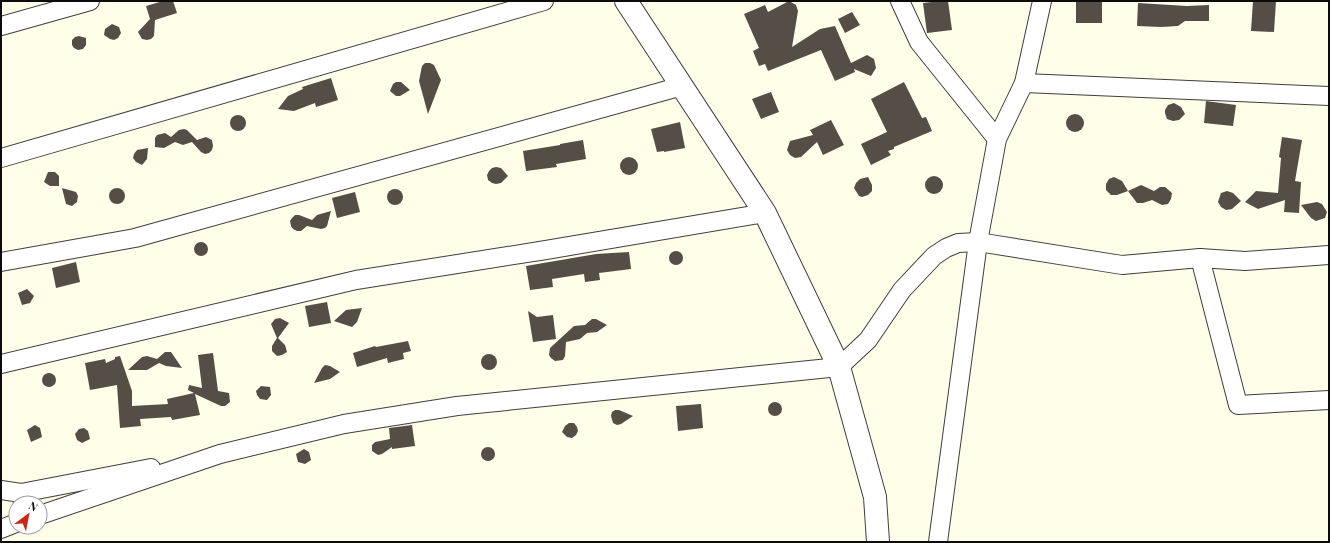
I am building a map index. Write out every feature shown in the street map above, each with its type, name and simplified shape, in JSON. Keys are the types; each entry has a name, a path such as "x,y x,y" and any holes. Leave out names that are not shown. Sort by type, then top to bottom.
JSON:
{"street":[{"path":"1,26 90,1"},
{"path":"1,158 544,1"},
{"path":"626,1 765,213 839,367 875,497 878,542"},
{"path":"900,1 919,42 997,139"},
{"path":"938,542 978,242 997,139 1024,83 1042,1"},
{"path":"1024,83 1329,96"},
{"path":"1,262 135,238 682,86"},
{"path":"1,364 356,280 765,213"},
{"path":"1,490 21,493 220,454 344,424 457,406 839,367 868,340 902,290 934,256 946,248 958,244 978,242 1122,264 1200,258 1245,261 1329,255"},
{"path":"1200,258 1238,405 1329,400"},
{"path":"48,512 220,454"}],"building":[{"path":"163,1 173,1 177,13 155,20 154,36 147,40 142,39 138,32 150,19 146,6"},
{"path":"789,1 796,5 798,11 792,47 820,29 835,26 851,63 867,55 874,59 876,68 871,76 854,69 855,72 835,81 821,50 768,71 765,64 759,66 753,51 759,48 744,14 765,5 768,12"},
{"path":"948,1 952,30 927,33 923,3"},
{"path":"1076,1 1102,1 1102,23 1076,23"},
{"path":"1253,1 1276,1 1274,32 1251,31"},
{"path":"1138,3 1187,6 1209,5 1209,21 1185,21 1178,26 1137,26"},
{"path":"852,12 860,25 845,33 838,19"},
{"path":"112,24 119,27 121,33 118,38 114,40 104,35 105,29"},
{"path":"79,36 86,38 86,45 83,49 78,50 72,45 72,40"},
{"path":"425,63 434,65 441,80 428,114 419,81 422,66"},
{"path":"331,78 338,100 316,107 315,103 294,111 278,109 288,96 303,89 302,87"},
{"path":"396,82 401,82 410,90 400,96 396,96 390,91 393,84"},
{"path":"904,82 922,118 926,117 932,131 894,147 894,149 888,151 891,155 871,165 861,144 887,132 871,99"},
{"path":"771,92 779,112 761,119 752,99"},
{"path":"1206,101 1236,105 1233,126 1204,123"},
{"path":"1174,103 1181,107 1185,114 1179,120 1173,121 1167,119 1165,110 1168,105"},
{"path":"1071,114 1079,114 1084,119 1082,130 1079,132 1071,132 1066,127 1066,119"},
{"path":"238,115 245,120 246,123 241,130 238,131 231,126 230,123 235,116"},
{"path":"831,120 844,145 823,155 817,142 801,157 795,158 790,155 787,150 790,141 813,135 810,130"},
{"path":"680,122 685,148 657,152 651,129"},
{"path":"184,129 197,140 206,137 212,140 212,150 205,154 201,152 192,142 183,145 175,142 164,148 155,147 155,138 157,135 165,133 171,137 179,130"},
{"path":"1282,137 1302,140 1295,181 1301,182 1299,213 1284,212 1285,200 1258,209 1245,202 1256,191 1278,193 1281,158 1279,157"},
{"path":"583,140 586,159 556,164 557,167 526,171 523,151"},
{"path":"148,148 147,159 142,165 136,162 133,158 137,150"},
{"path":"629,157 635,160 638,166 635,172 629,175 623,172 620,166 623,160"},
{"path":"492,168 501,168 508,176 501,183 496,184 488,180 487,175"},
{"path":"48,172 55,172 59,176 59,186 50,186 44,182"},
{"path":"934,176 938,177 942,181 942,189 938,193 934,194 930,193 926,189 925,185 926,181 930,177"},
{"path":"868,177 872,185 872,191 868,195 862,197 859,196 854,188 856,183 860,179"},
{"path":"1114,177 1122,181 1128,191 1117,195 1111,195 1106,190 1106,184 1109,179"},
{"path":"1141,185 1154,191 1160,187 1165,187 1172,193 1168,204 1162,205 1152,200 1137,203 1128,191"},
{"path":"62,188 76,192 78,196 77,202 72,206 66,204"},
{"path":"117,188 123,190 125,196 123,202 117,204 111,202 109,196 111,190"},
{"path":"395,189 401,191 403,197 401,203 395,205 389,203 387,197 389,191"},
{"path":"1227,191 1233,193 1241,201 1232,209 1226,210 1221,207 1218,202 1221,193"},
{"path":"355,192 360,212 337,218 332,198"},
{"path":"1317,202 1322,204 1327,212 1325,218 1316,221 1311,218 1301,205"},
{"path":"331,211 327,226 325,228 321,229 307,226 301,231 297,231 291,226 290,221 295,215 312,220 317,215"},
{"path":"198,242 204,242 208,246 208,252 204,256 198,256 194,252 194,246"},
{"path":"673,251 679,251 683,255 683,261 679,265 673,265 669,261 669,255"},
{"path":"629,252 631,269 599,273 600,280 585,282 584,274 552,279 553,287 530,290 526,266 596,254"},
{"path":"76,262 80,282 56,288 52,268"},
{"path":"27,289 34,296 30,303 22,305 18,293"},
{"path":"327,302 331,323 309,327 305,306"},
{"path":"362,308 357,322 352,327 334,321 346,310"},
{"path":"528,311 537,317 553,315 556,339 533,342"},
{"path":"280,318 289,323 278,338 285,345 287,352 277,356 272,351 272,346 277,338 271,324 275,319"},
{"path":"592,319 596,319 607,325 597,332 587,333 580,339 566,342 565,356 563,360 555,361 551,358 549,355 550,348 574,326 585,325"},
{"path":"408,341 411,351 403,353 404,359 388,363 387,358 357,367 353,353 375,346"},
{"path":"165,352 171,352 182,368 166,366 159,363 147,370 128,370 142,357 147,356 157,359"},
{"path":"213,353 218,391 229,393 230,402 225,406 221,406 195,394 200,415 172,420 171,417 140,419 141,426 120,428 117,385 90,390 85,363 105,359 106,363 115,359 115,357 120,356 132,391 132,406 168,404 167,399 194,393 188,390 189,385 202,388 198,355"},
{"path":"489,354 495,356 497,362 495,368 489,370 483,368 481,362 483,356"},
{"path":"325,365 330,366 340,372 330,379 314,383 322,368"},
{"path":"46,373 52,373 56,377 56,383 52,387 46,387 42,383 42,377"},
{"path":"261,386 270,387 271,395 267,400 260,399 257,395 256,391"},
{"path":"772,402 778,402 782,406 782,412 778,416 772,416 768,412 768,406"},
{"path":"701,404 703,428 678,431 676,406"},
{"path":"619,410 633,416 617,425 613,423 611,416 612,412"},
{"path":"569,423 574,423 578,431 572,438 567,437 562,432 565,426"},
{"path":"35,425 40,428 42,437 31,442 27,430"},
{"path":"412,425 415,446 392,449 392,447 378,455 372,451 372,445 375,442 390,439 389,428"},
{"path":"84,428 88,431 90,439 82,443 77,440 75,434 79,429"},
{"path":"485,447 491,447 495,451 495,457 491,461 485,461 481,457 481,451"},
{"path":"304,449 309,452 311,460 305,464 298,462 296,454"}]}
